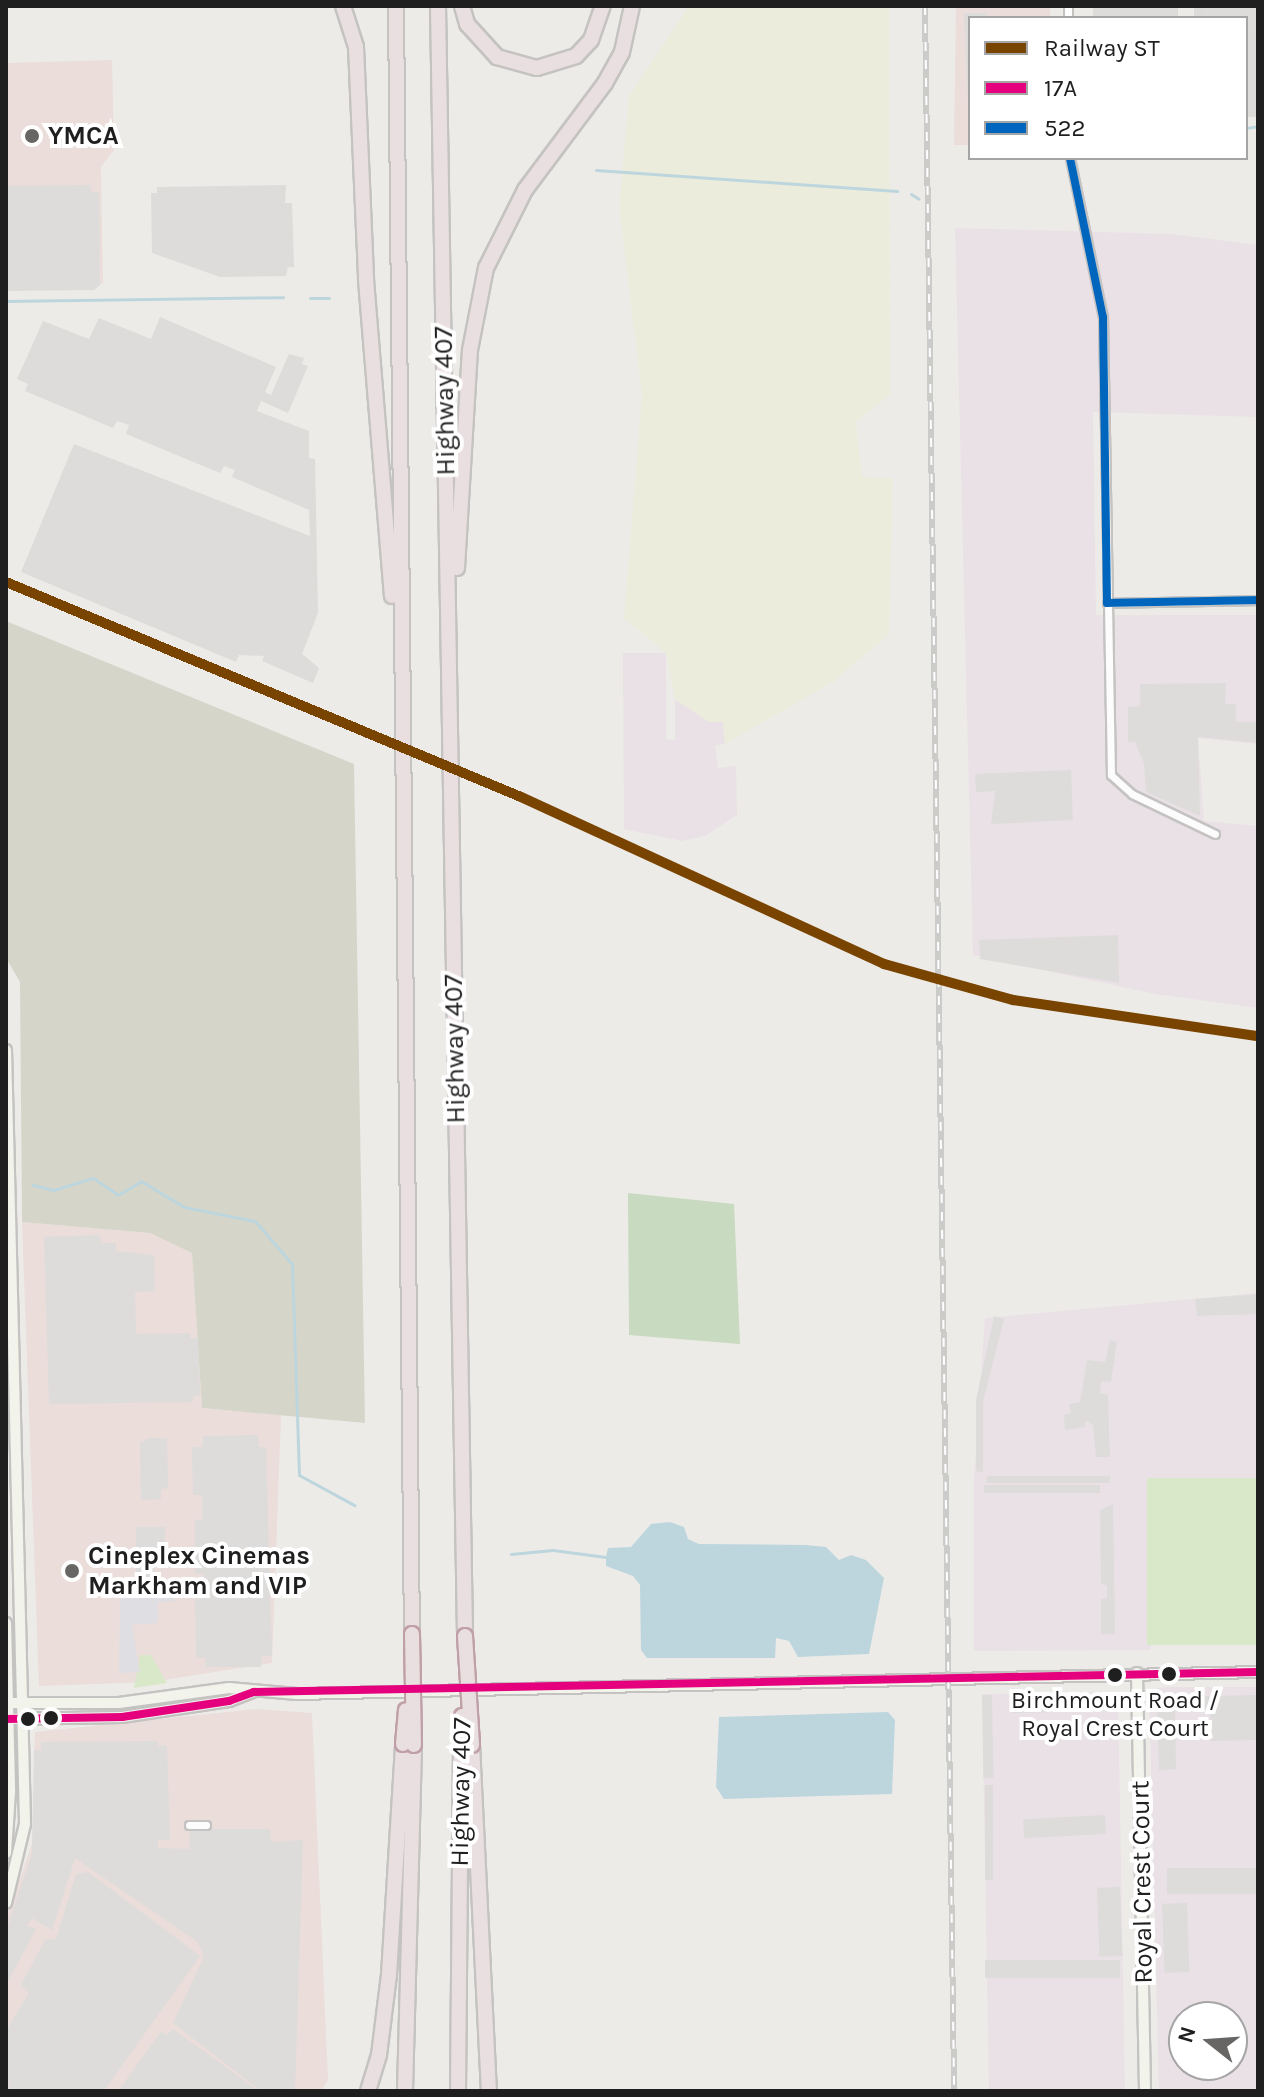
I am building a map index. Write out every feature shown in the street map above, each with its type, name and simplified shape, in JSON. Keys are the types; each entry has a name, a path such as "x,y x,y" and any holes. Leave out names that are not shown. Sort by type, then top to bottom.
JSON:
{"highway":[{"path":"343,6 356,47 366,280 401,688"},
{"name":"Highway 407","path":"396,6 412,1634 405,2091"},
{"name":"Highway 407","path":"438,6 465,1636 466,1744 458,2091"},
{"path":"462,6 467,24 497,57 537,68 558,66 576,56 591,40 603,6"},
{"path":"451,712 470,350 486,268 525,190 605,83 622,52 632,6"},
{"path":"368,2091 379,2055 389,1975 409,1744"},
{"path":"466,1744 489,2091"}],"main road":[{"path":"6,1050 10,1428 25,1824 6,1903"},
{"path":"6,1623 6,1853"},
{"path":"7,1703 119,1703 229,1688 254,1692 1258,1672"},
{"name":"Royal Crest Court","path":"1137,1673 1145,2091"},
{"path":"7,1719 122,1717 229,1701 254,1692"}],"street":[{"path":"1070,160 1103,317 1111,775 1132,794 1215,834"},
{"path":"1107,603 1258,600"},
{"path":"189,1825 206,1825"}],"shaded area":[{"path":"956,6 1050,6 1050,16 968,16 968,145 954,145"},
{"path":"1093,6 1178,6 1178,16 1093,16"},
{"path":"1194,6 1258,6 1258,117 1248,117 1248,16 1194,16"},
{"path":"1198,6 1258,6 1257,34 1248,33 1248,16 1204,16 1205,10"},
{"path":"964,13 987,13 987,16 968,16 968,104"},
{"path":"112,60 114,150 101,167 103,284 6,288 6,63"},
{"path":"91,185 91,192 99,192 100,285 94,290 6,291 6,186"},
{"path":"286,185 285,203 292,203 294,267 288,267 286,276 220,277 152,253 151,193 157,193 157,187"},
{"path":"955,228 1172,234 1258,245 1258,417 1093,412 1096,615 1258,615 1258,744 1198,738 1204,821 1258,826 1258,1008 1155,994 973,955"},
{"path":"160,317 276,367 265,392 271,395 289,354 304,358 302,364 308,366 288,413 261,401 257,411 309,431 309,458 315,459 318,613 302,654 319,668 313,683 262,661 264,656 239,655 236,662 21,572 74,444 310,536 309,510 232,477 235,470 224,466 220,473 126,434 129,425 117,421 113,428 25,391 28,384 17,379 43,321 89,339 99,318 151,339"},
{"path":"6,621 354,764 365,1423 202,1408 192,1253 150,1233 22,1222 20,982 6,958"},
{"path":"623,653 666,653 666,739 675,740 675,699 709,721 723,722 725,744 715,745 718,768 736,766 737,815 705,836 682,841 624,829"},
{"path":"1226,683 1225,704 1236,704 1236,722 1258,722 1258,743 1198,737 1200,816 1146,792 1144,764 1135,742 1128,742 1128,707 1140,706 1140,684"},
{"path":"1071,770 1073,820 991,824 995,791 976,792 975,774"},
{"path":"1118,935 1119,983 980,959 979,940"},
{"path":"22,1222 150,1233 192,1253 202,1408 281,1415 272,1663 151,1682 39,1686"},
{"path":"100,1235 101,1243 116,1243 116,1251 154,1255 155,1291 135,1292 136,1334 190,1333 190,1338 198,1338 200,1396 193,1396 193,1402 49,1404 44,1237"},
{"path":"1258,1293 1258,1478 1148,1480 1151,1650 974,1651 974,1478 985,1318"},
{"path":"1258,1294 1258,1314 1197,1316 1195,1299"},
{"path":"994,1316 1004,1319 983,1402 983,1473 976,1471 976,1400"},
{"path":"1110,1340 1117,1342 1111,1382 1101,1381 1100,1393 1108,1395 1110,1457 1096,1457 1093,1425 1085,1420 1085,1427 1065,1430 1064,1415 1071,1413 1069,1404 1080,1402 1087,1360 1105,1362"},
{"path":"258,1435 259,1447 266,1447 272,1656 262,1656 261,1667 206,1667 205,1658 196,1657 195,1599 204,1598 203,1574 195,1573 195,1520 203,1519 202,1495 193,1495 192,1447 203,1447 203,1436"},
{"path":"148,1438 167,1438 168,1488 161,1489 161,1499 141,1500 140,1443"},
{"path":"987,1476 1110,1476 1110,1483 987,1483"},
{"path":"984,1485 1100,1485 1100,1493 984,1493"},
{"path":"1113,1504 1115,1634 1101,1634 1101,1599 1107,1598 1107,1585 1101,1584 1100,1510"},
{"path":"136,1527 165,1527 165,1568 154,1568 153,1578 136,1579"},
{"path":"169,1593 176,1601 158,1602 158,1623 132,1625 140,1672 119,1673 120,1595"},
{"path":"1166,1687 1258,1687 1258,2091 1159,2091 1149,1690"},
{"path":"1118,1692 1125,2091 989,2091 982,1694"},
{"path":"982,1695 992,1695 993,1778 983,1778"},
{"path":"1258,1695 1257,1740 1211,1741 1210,1710 1175,1710 1176,1769 1159,1770 1157,1705 1164,1704 1164,1697"},
{"path":"1013,1704 1099,1704 1099,1711 1013,1713"},
{"path":"256,1709 312,1713 328,2080 321,2091 6,2091 6,1919 32,1844 35,1732"},
{"path":"157,1741 158,1746 167,1745 170,1840 158,1840 158,1848 189,1849 190,1829 270,1829 271,1842 303,1840 295,2091 261,2091 173,2023 204,1957 198,1942 75,1858 52,1930 32,1918 27,1926 36,1929 6,1985 6,1931 32,1853 34,1750 41,1750 41,1742"},
{"path":"985,1785 993,1785 993,1880 985,1880"},
{"path":"1105,1815 1106,1834 1024,1838 1023,1819"},
{"path":"1167,1868 1258,1868 1258,1894 1167,1894"},
{"path":"88,1872 200,1956 104,2091 9,2091 6,2031 29,1993 21,1985 45,1940 56,1939 76,1874"},
{"path":"1120,1887 1122,1956 1099,1957 1097,1888"},
{"path":"1187,1903 1189,1972 1164,1973 1162,1904"},
{"path":"985,1960 1120,1960 1120,1978 985,1978"},
{"path":"173,2029 259,2091 118,2091 161,2032 167,2035"}],"green space":[{"path":"689,6 889,6 890,394 856,422 862,477 893,478 889,634 833,682 725,744 723,722 709,722 675,699 666,653 624,618 642,394 619,207 629,96"},
{"path":"628,1193 734,1204 740,1344 629,1335"},
{"path":"1147,1478 1258,1478 1258,1645 1147,1645"},
{"path":"140,1655 151,1655 167,1683 134,1688"}],"water":[{"path":"670,1522 684,1527 688,1539 699,1544 806,1545 826,1547 839,1560 851,1555 866,1560 884,1578 869,1654 798,1657 789,1641 776,1638 775,1658 647,1658 641,1650 640,1585 633,1576 606,1566 606,1557 608,1548 631,1547 651,1524"},
{"path":"888,1712 895,1720 892,1794 724,1799 716,1787 719,1717"}],"waterway":[{"path":"1248,128 1258,126"},
{"path":"596,170 897,191"},
{"path":"911,194 919,199"},
{"path":"6,301 283,297"},
{"path":"310,298 329,298"},
{"path":"33,1185 53,1190 93,1178 118,1195 141,1181 184,1207 255,1221 292,1264 299,1475 354,1505"},
{"path":"511,1554 553,1550 606,1557"}],"railway":[{"path":"925,6 954,2091"}],"rail line":[{"name":"ST","path":"6,582 521,797 884,964 1013,1000 1258,1036"}],"transit line":[{"name":"522","path":"1070,160 1103,317 1107,603 1258,600"},
{"name":"17A","path":"6,1719 122,1717 229,1701 254,1692 1258,1672"}],"place":[{"name":"YMCA","path":"32,136"},
{"name":"Cineplex Cinemas Markham and VIP","path":"72,1571"},
{"name":"Birchmount Road / Royal Crest Court","path":"1115,1675"}]}
